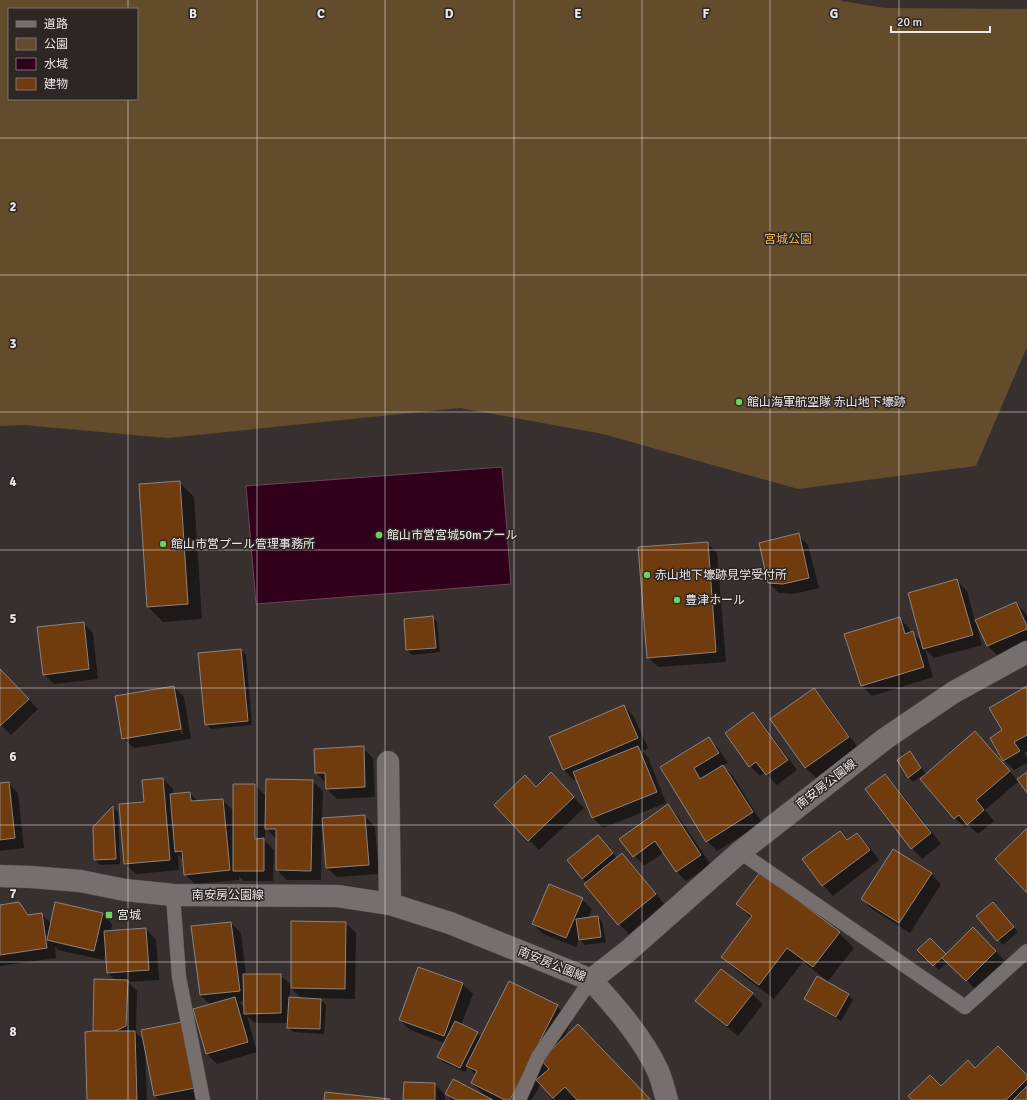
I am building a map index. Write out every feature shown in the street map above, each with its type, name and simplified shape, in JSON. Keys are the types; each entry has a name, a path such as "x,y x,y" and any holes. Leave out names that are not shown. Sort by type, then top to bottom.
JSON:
{"main road":[{"name":"南安房公園線","path":"0,876 80,881 125,890 173,895 337,896 390,904 450,923 591,980 633,946 740,852 886,738 954,692 1027,652"},
{"path":"388,762 390,904"},
{"path":"591,980 612,1003 639,1038 658,1071 667,1100"}],"lane":[{"path":"740,852 965,1007 1027,951"},
{"path":"173,895 179,977 203,1100"},
{"path":"519,1100 538,1057 591,980"}],"green space":[{"name":"宮城公園","path":"0,0 841,0 885,8 1027,9 1027,347 976,466 798,489 603,434 460,408 167,438 24,425 0,426"}],"water":[{"name":"館山市営宮城50mプール","path":"502,467 511,584 256,604 246,486"}],"building":[{"name":"館山市営プール管理事務所","path":"180,481 188,604 147,607 139,484"},
{"path":"799,533 809,578 783,584 768,583 759,543"},
{"name":"豊津ホール","path":"708,542 716,652 647,658 638,547"},
{"path":"957,579 973,635 923,649 908,593"},
{"path":"1016,602 1027,629 987,646 975,620"},
{"path":"433,616 436,648 406,650 404,619"},
{"path":"900,617 905,634 913,631 924,667 861,686 844,634"},
{"path":"84,622 89,669 43,675 37,627"},
{"path":"241,649 248,721 205,725 198,653"},
{"path":"0,669 29,699 0,726"},
{"path":"174,686 181,729 122,739 115,696"},
{"path":"1027,686 1027,735 1014,742 1020,751 1003,761 990,738 1002,730 989,708"},
{"path":"814,688 849,737 805,768 770,719"},
{"path":"624,705 638,738 563,770 549,737"},
{"path":"753,712 788,760 766,775 756,762 749,767 725,733"},
{"path":"975,731 1010,771 976,800 984,810 967,825 959,815 954,819 920,779"},
{"path":"709,737 719,753 694,768 700,779 723,765 753,812 706,842 660,767"},
{"path":"364,746 365,787 326,789 325,773 315,773 314,749"},
{"path":"638,746 657,792 592,818 573,772"},
{"path":"910,751 921,768 908,778 897,760"},
{"path":"551,772 574,797 528,841 494,805 525,775 536,787"},
{"path":"1027,772 1027,793 1017,779"},
{"path":"885,774 931,833 911,849 865,789"},
{"path":"163,778 170,860 124,864 119,804 144,802 142,780"},
{"path":"266,779 313,780 311,871 276,870 276,829 265,829"},
{"path":"9,782 15,838 0,840 0,783"},
{"path":"233,784 255,784 255,839 264,838 264,871 233,871"},
{"path":"190,792 191,801 223,799 230,870 184,875 182,851 175,852 170,794"},
{"path":"668,804 701,855 676,872 655,841 633,857 619,839"},
{"path":"113,806 116,859 94,860 93,827"},
{"path":"365,815 369,865 326,868 322,818"},
{"path":"1027,828 1027,893 995,859"},
{"path":"840,831 847,840 857,833 870,850 822,886 802,859"},
{"path":"598,835 613,853 582,879 567,860"},
{"path":"893,849 932,873 899,923 861,899"},
{"path":"622,853 656,894 618,925 584,884"},
{"path":"760,872 840,932 813,967 787,948 759,985 721,957 752,916 736,904"},
{"path":"549,884 583,898 566,938 532,924"},
{"path":"19,902 28,915 42,913 47,948 0,955 0,905"},
{"path":"55,902 103,913 94,951 47,940"},
{"path":"993,902 1014,927 997,941 976,916"},
{"path":"598,916 601,937 579,940 576,919"},
{"path":"291,921 346,922 345,989 291,988"},
{"path":"231,922 240,991 200,995 191,926"},
{"path":"973,927 996,951 966,981 942,958"},
{"path":"146,928 149,970 107,973 104,931"},
{"path":"930,938 946,954 933,966 917,950"},
{"path":"418,967 463,983 444,1036 399,1020"},
{"path":"721,969 753,993 727,1026 695,1001"},
{"path":"243,974 281,974 281,1013 244,1014"},
{"path":"817,976 849,994 836,1017 804,999"},
{"path":"94,979 128,980 126,1026 113,1032 93,1031"},
{"path":"509,981 558,1005 510,1100 505,1100 471,1083 477,1071 466,1066"},
{"path":"235,997 248,1042 206,1054 193,1009"},
{"path":"289,997 321,999 320,1029 287,1028"},
{"path":"455,1021 478,1032 460,1068 437,1057"},
{"path":"182,1022 195,1088 154,1096 141,1030"},
{"path":"578,1024 650,1100 577,1100 565,1087 553,1098 536,1080 549,1069 541,1060"},
{"path":"135,1031 137,1100 87,1100 85,1032"},
{"path":"998,1046 1027,1075 1027,1079 1006,1100 912,1100 908,1096 930,1075 941,1086 968,1060 975,1068"},
{"path":"453,1079 493,1100 457,1100 445,1094"},
{"path":"404,1082 435,1083 435,1100 403,1100"},
{"path":"1027,1086 1027,1100 1013,1100"},
{"path":"325,1092 390,1099 390,1100 324,1100"}],"place":[{"name":"館山海軍航空隊 赤山地下壕跡","path":"739,402"},
{"name":"館山市営宮城50mプール","path":"379,535"},
{"name":"館山市営プール管理事務所","path":"163,544"},
{"name":"赤山地下壕跡見学受付所","path":"647,575"},
{"name":"豊津ホール","path":"677,600"},
{"name":"宮城","path":"109,915"}]}
